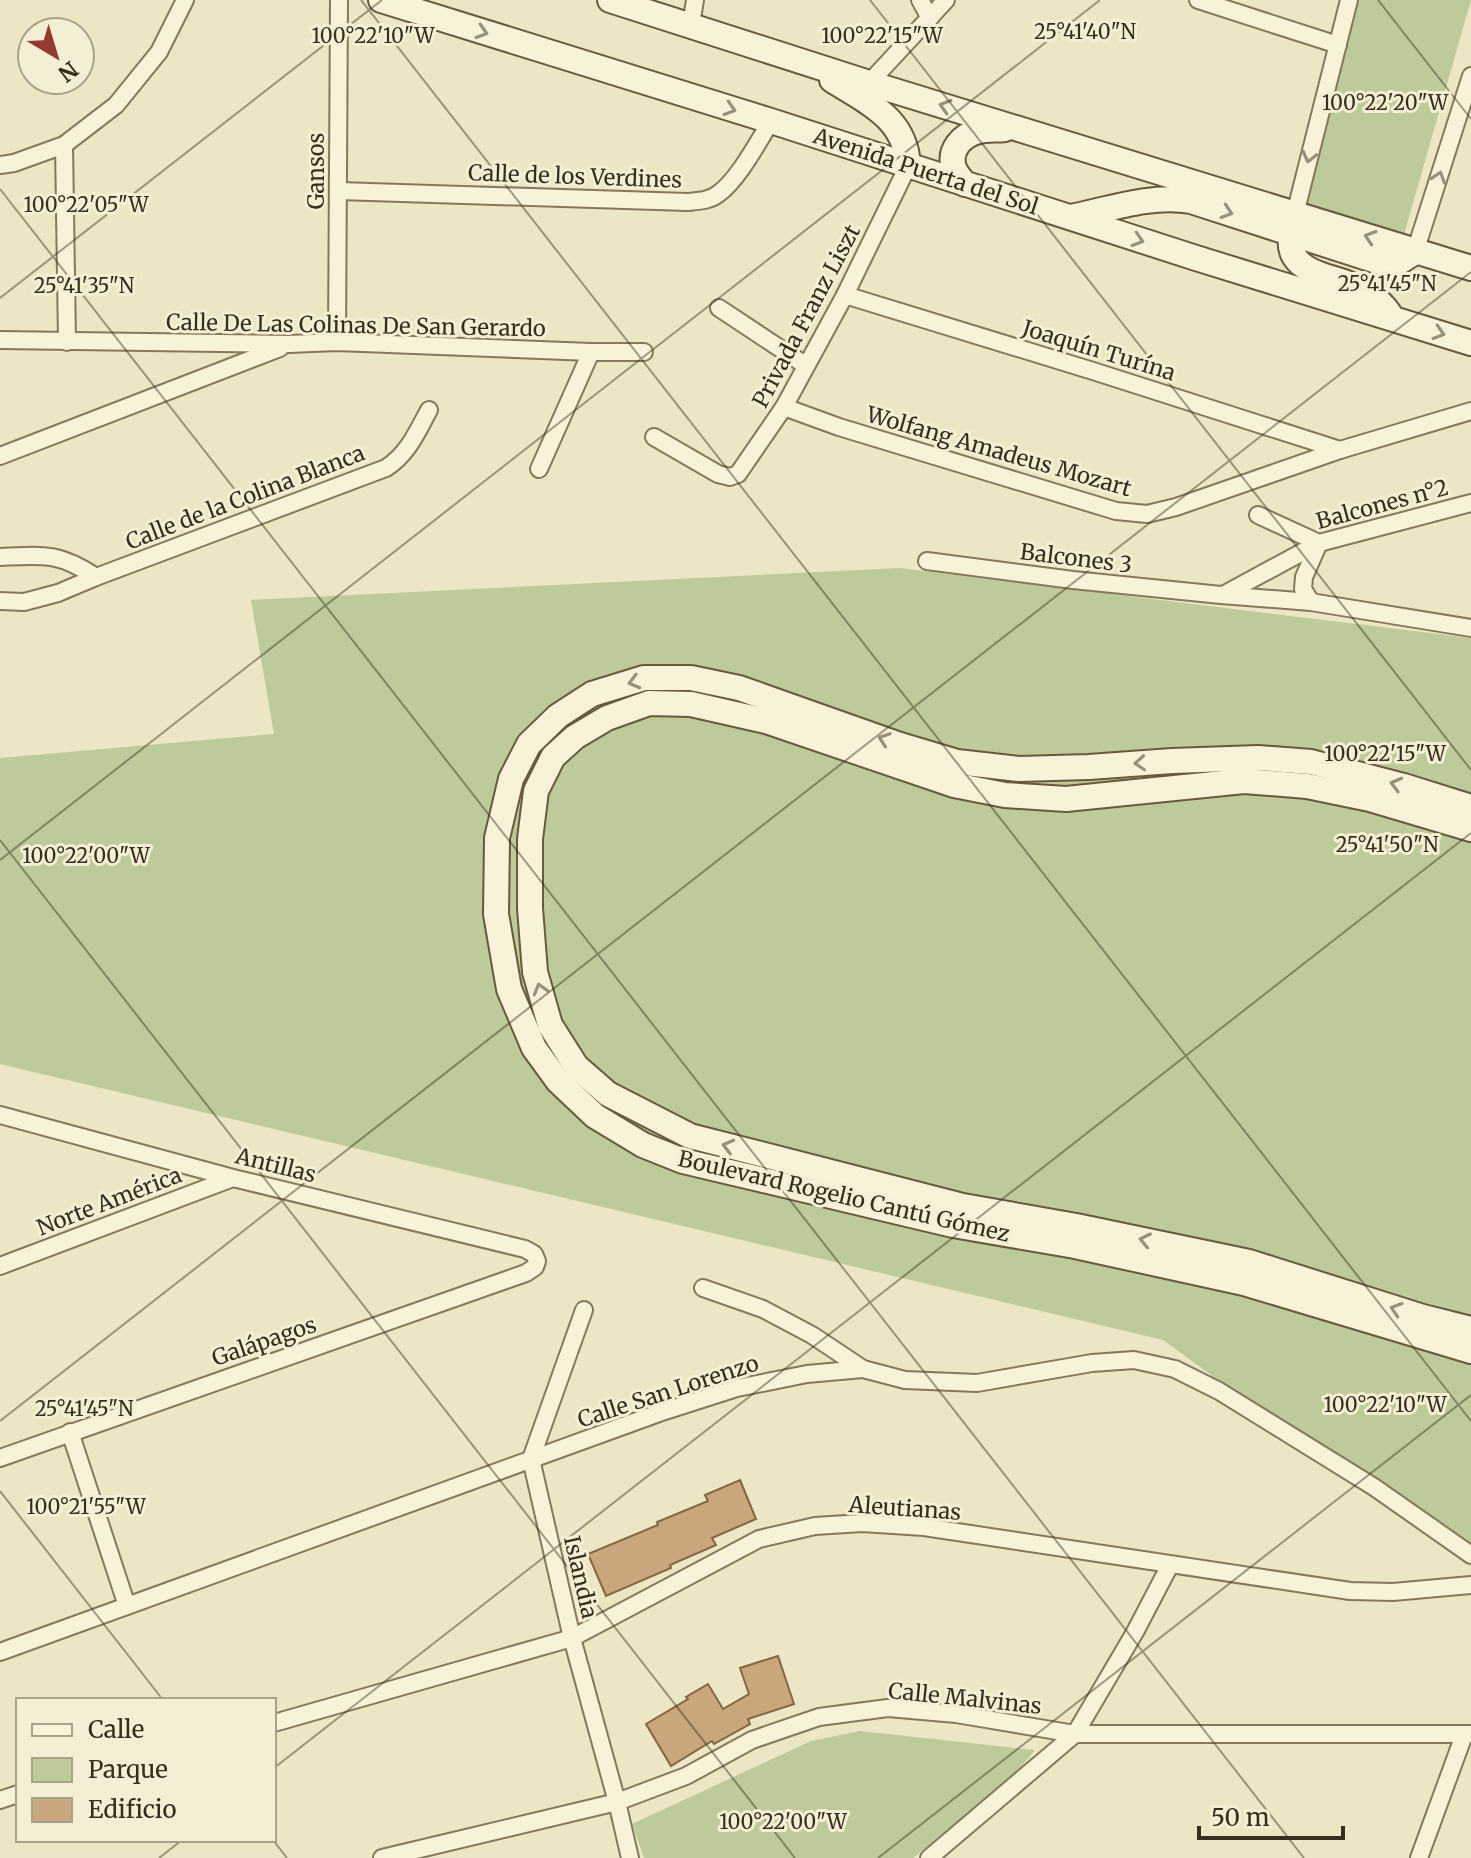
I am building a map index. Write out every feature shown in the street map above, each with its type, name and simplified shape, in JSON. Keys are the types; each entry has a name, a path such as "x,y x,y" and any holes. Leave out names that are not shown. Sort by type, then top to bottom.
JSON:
{"main road":[{"name":"Avenida Puerta del Sol","path":"381,0 1471,343"},
{"path":"610,0 1121,160 1293,224 1386,264 1396,264 1415,252 1471,268"},
{"path":"795,58 875,107 892,122 903,137 908,166"},
{"path":"965,184 955,170 952,158 955,147 965,137 980,131 1019,129"},
{"path":"1121,160 1131,185 1124,206"},
{"path":"1069,217 1158,199 1183,199 1293,224"},
{"path":"1293,224 1291,247 1301,263 1310,270 1353,285 1377,300 1393,319"},
{"name":"Boulevard Rogelio Cantú Gómez","path":"1471,807 1311,762 1271,759 1172,761 1019,769 957,762 739,688 691,678 644,678 592,694 558,716 529,744 511,779 497,838 496,914 509,989 534,1048 558,1081 595,1116 643,1145 683,1161 953,1225 1075,1246 1244,1283 1471,1351"},
{"name":"Boulevard Rogelio Cantú Gómez","path":"1471,829 1370,799 1307,786 1244,781 1066,799 1005,795 954,785 766,721 691,704 649,703 607,718 575,737 553,757 536,791 530,839 530,908 535,972 546,1012 550,1025 576,1066 608,1094 690,1136 963,1206 1249,1262 1471,1329"}],"street":[{"path":"0,165 64,145 116,105 159,52 185,0"},
{"name":"Gansos","path":"337,342 339,0"},
{"path":"691,25 695,0"},
{"path":"920,0 930,18"},
{"path":"869,83 946,0"},
{"path":"1198,0 1338,45"},
{"path":"1293,224 1349,0"},
{"path":"1415,252 1464,119 1471,76"},
{"name":"Calle de los Verdines","path":"339,191 705,200 718,194 734,178 771,121"},
{"path":"64,145 67,342"},
{"name":"Privada Franz Liszt","path":"654,437 718,474 730,477 738,474 784,407 845,295 908,166"},
{"name":"Joaquín Turína","path":"845,295 1340,450"},
{"path":"719,308 805,365"},
{"name":"Calle De Las Colinas De San Gerardo","path":"0,340 337,342 644,352"},
{"path":"0,456 289,344"},
{"path":"539,469 591,352"},
{"name":"Wolfang Amadeus Mozart","path":"784,407 839,427 1116,511 1147,514 1176,507 1340,450 1471,411"},
{"name":"Calle de la Colina Blanca","path":"0,601 24,602 58,593 386,468 408,449 429,410"},
{"name":"Balcones n°2","path":"1221,595 1319,543 1471,503"},
{"path":"1258,515 1319,543 1304,577 1303,589 1311,602"},
{"path":"0,557 59,557 77,564 96,577"},
{"name":"Balcones 3","path":"927,561 1073,580 1311,602 1471,628"},
{"name":"Antillas","path":"0,1115 233,1178 525,1249 534,1254 537,1261"},
{"name":"Norte América","path":"0,1266 233,1178"},
{"name":"Galápagos","path":"0,1458 526,1273 535,1267 537,1261"},
{"path":"703,1288 763,1309 812,1335 863,1369"},
{"path":"531,1459 584,1310"},
{"name":"Calle San Lorenzo","path":"0,1652 659,1413 737,1388 807,1374 863,1369 905,1380 977,1383 1092,1363 1134,1360 1175,1369 1219,1391 1374,1487 1471,1555"},
{"path":"70,1432 127,1606"},
{"name":"Islandia","path":"531,1459 572,1638 630,1858"},
{"name":"Aleutianas","path":"276,1722 572,1638 759,1539 815,1526 862,1523 924,1527 1350,1591 1393,1592 1471,1585"},
{"path":"929,1858 1075,1734 1170,1565"},
{"name":"Calle Malvinas","path":"382,1858 617,1802 686,1776 752,1740 819,1717 888,1708 956,1714 1075,1734 1467,1734"},
{"path":"1419,1858 1467,1734"}],"green space":[{"path":"1359,0 1471,0 1403,238 1303,206"},
{"path":"899,568 1471,638 1471,1564 1163,1340 0,1064 0,758 274,734 251,600"},
{"path":"860,1731 1035,1750 1013,1777 913,1858 644,1858 632,1824 811,1741"}],"building":[{"path":"740,1480 756,1519 712,1538 716,1545 606,1596 588,1554 708,1501 705,1495"},
{"path":"778,1656 794,1704 748,1719 750,1724 714,1744 712,1741 671,1766 646,1724 708,1684 723,1709 749,1694 740,1668"}]}
